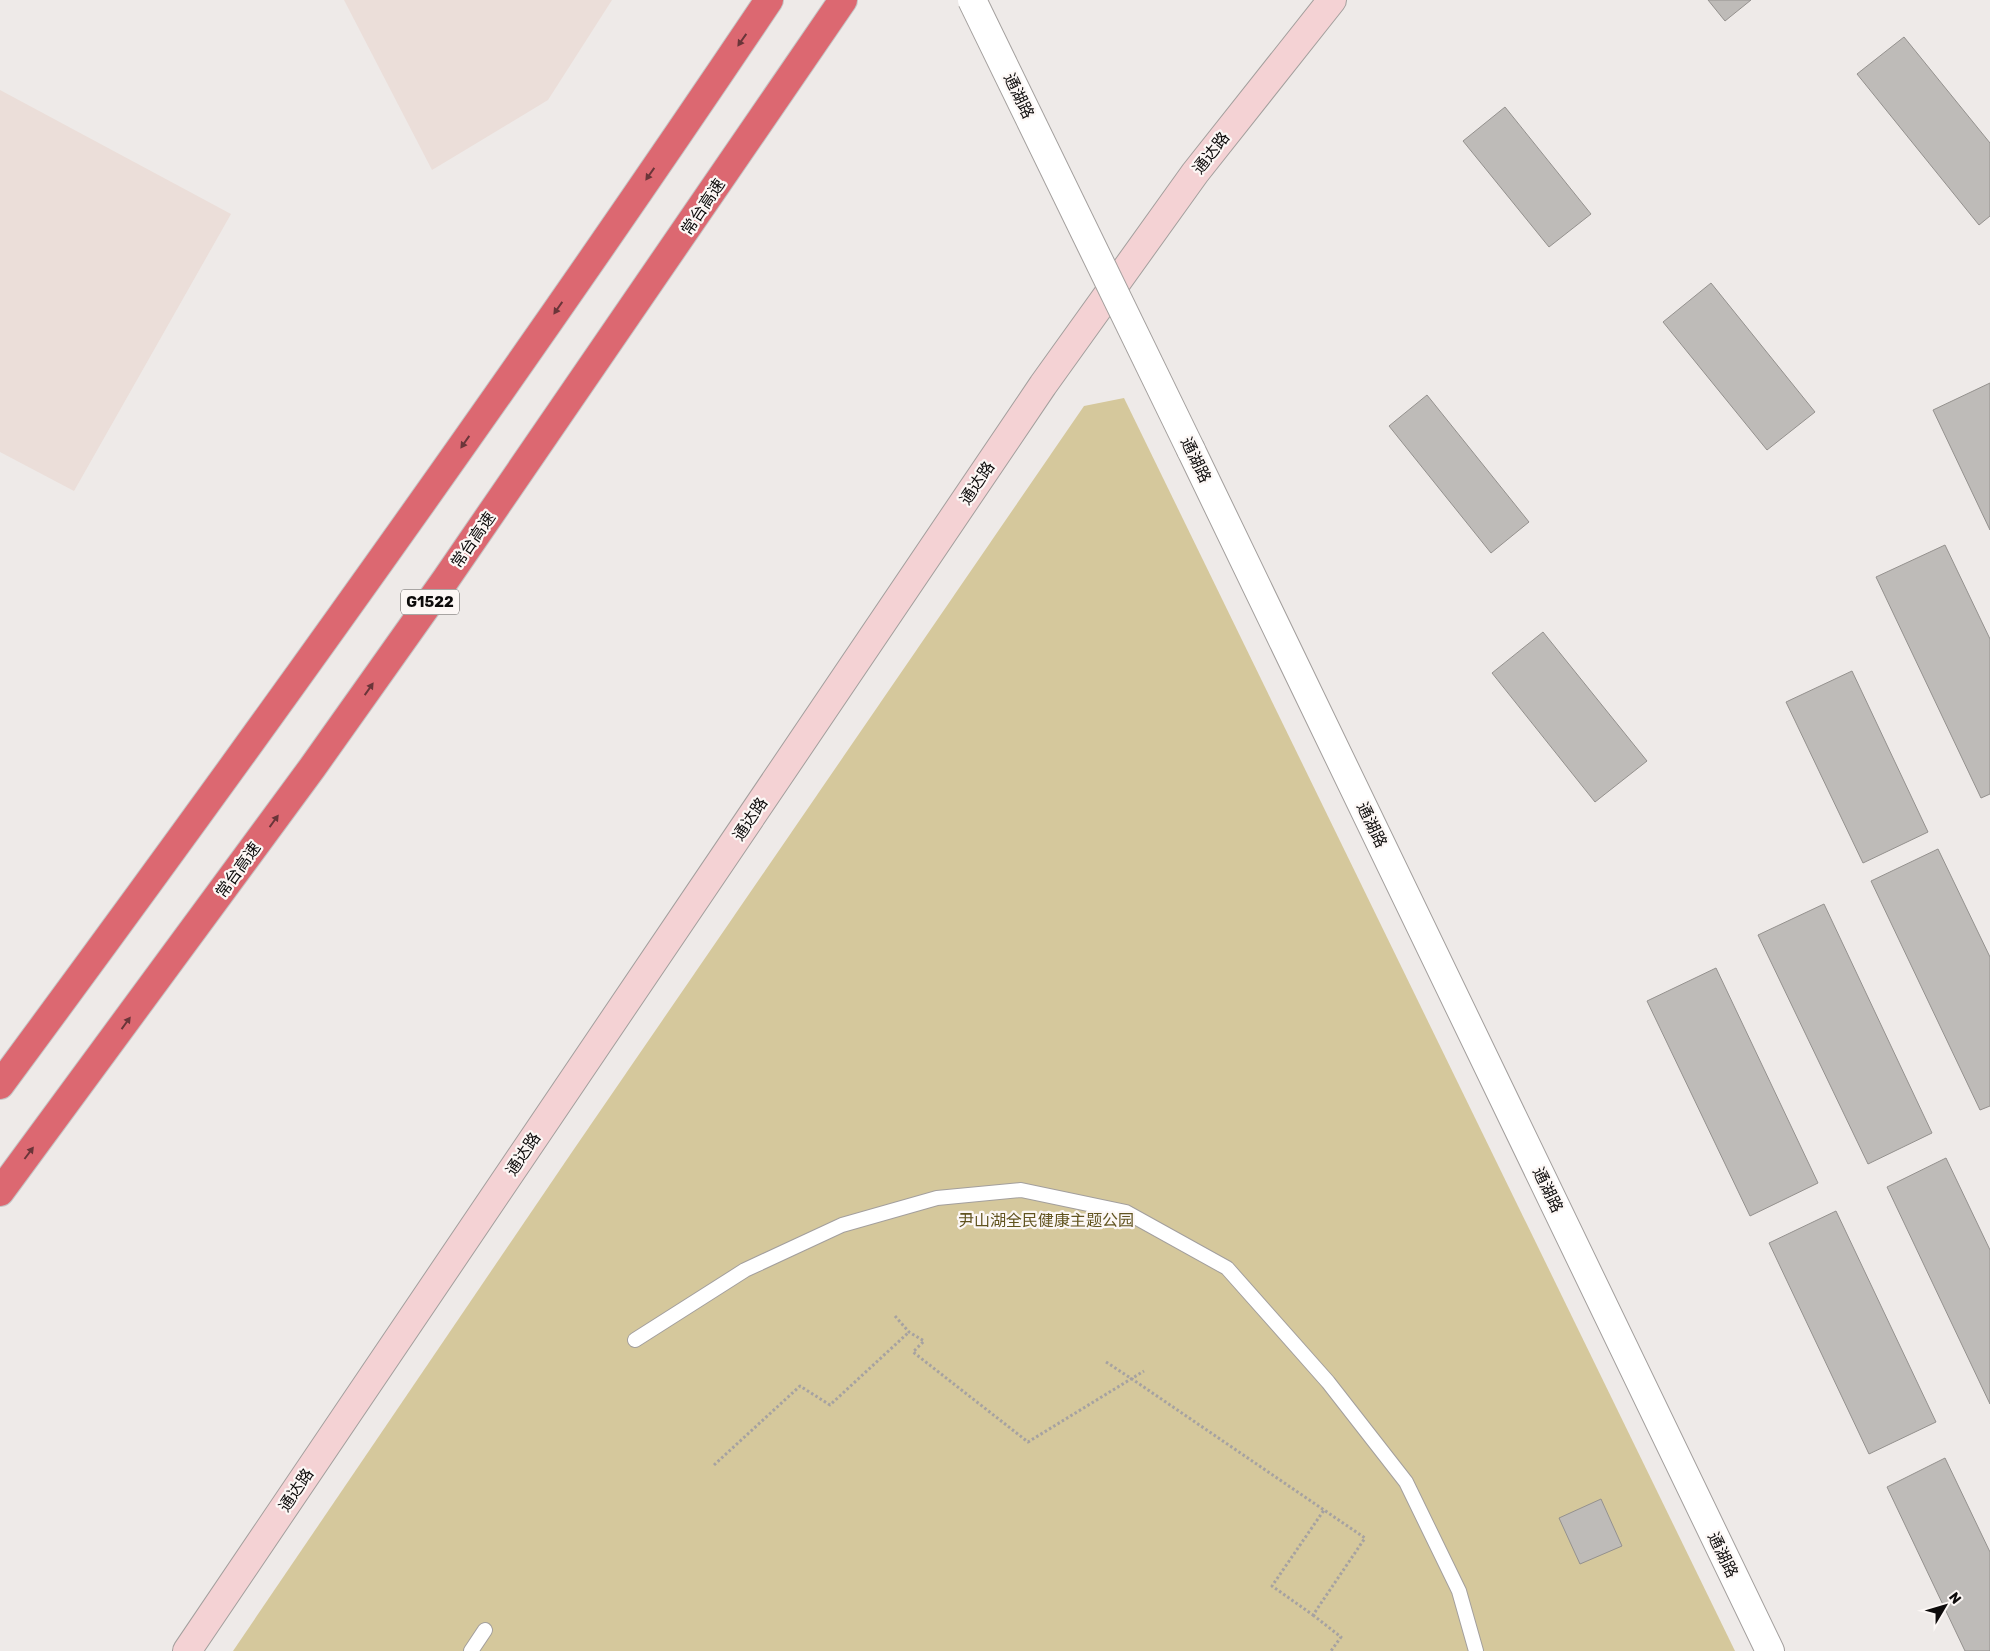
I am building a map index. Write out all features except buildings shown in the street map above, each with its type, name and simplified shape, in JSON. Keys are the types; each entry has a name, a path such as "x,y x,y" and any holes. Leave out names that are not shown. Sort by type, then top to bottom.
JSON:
{"highway":[{"path":"0,1085 265,725 384,558 769,0"},
{"name":"常台高速","path":"0,1192 312,768 452,570 844,0"}],"main road":[{"name":"通达路","path":"187,1651 1043,385 1195,173 1332,0"}],"street":[{"name":"通湖路","path":"972,0 1770,1651"}],"lane":[{"path":"635,1340 745,1270 842,1225 937,1198 1021,1190 1126,1212 1227,1268 1328,1382 1406,1482 1458,1591 1476,1651"},
{"path":"472,1651 486,1630"}],"path":[{"path":"895,1316 909,1332 924,1341 913,1352 1028,1442 1144,1371"},
{"path":"714,1465 800,1386 830,1405 909,1332"},
{"path":"1106,1362 1365,1538 1313,1615"},
{"path":"1324,1510 1272,1586 1341,1637 1331,1651"}],"shaded area":[{"path":"344,0 612,0 548,100 432,170"},
{"path":"0,90 231,214 74,491 0,452"}],"green space":[{"name":"尹山湖全民健康主题公园","path":"1124,398 1735,1651 233,1651 572,1152 1084,406"}]}
